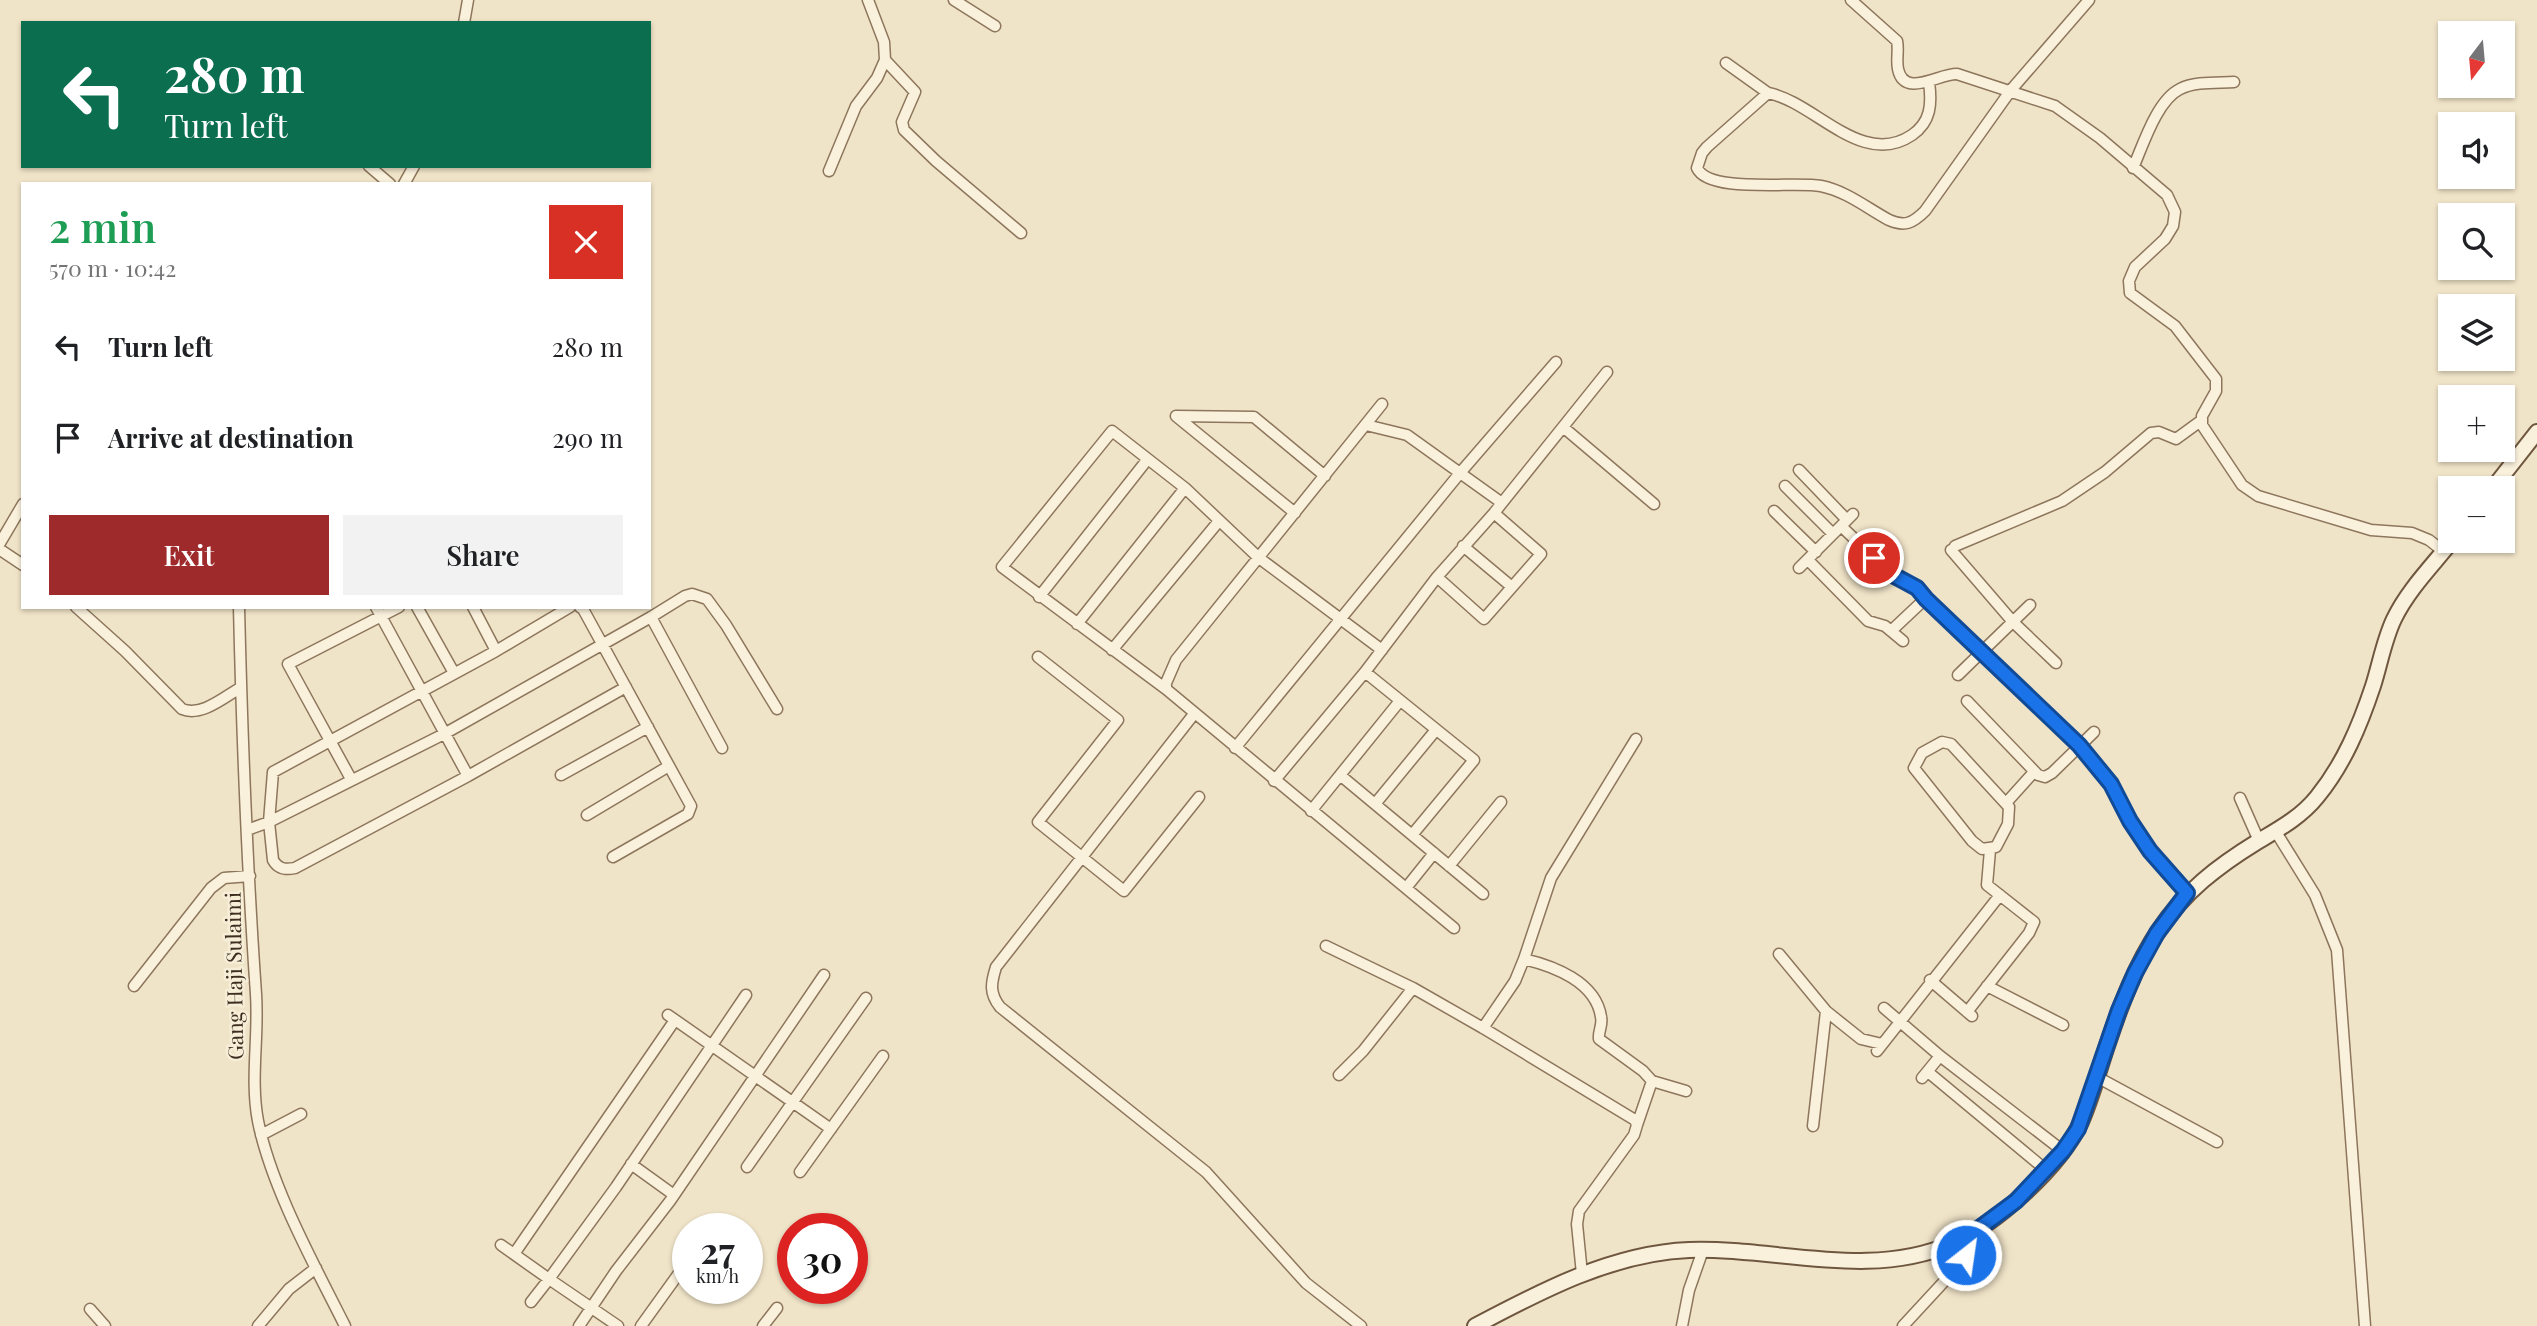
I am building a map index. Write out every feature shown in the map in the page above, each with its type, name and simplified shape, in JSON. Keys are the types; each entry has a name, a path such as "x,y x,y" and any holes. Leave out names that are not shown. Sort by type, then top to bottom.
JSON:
{"street":[{"path":"464,21 468,0"},
{"path":"829,171 856,106 877,78 885,60 884,42 868,0"},
{"path":"954,0 995,26"},
{"path":"1851,0 1897,41 1898,67 1902,77 1911,83 1929,82 1957,74 2056,106 2100,138 2167,195 2173,204 2176,218 2170,233 2131,274 2130,293 2175,326 2216,379 2216,391 2202,420 2176,439 2159,432 2151,433 2105,471 2062,501 1953,548 2013,622 2056,663"},
{"path":"1768,93 1702,153 1697,167 1700,174 1751,186 1819,186 1838,191 1889,220 1906,224 1913,222 1925,211 2011,90 2089,0"},
{"path":"885,60 915,92 902,122 904,130 936,161 1021,233"},
{"path":"1726,63 1768,93 1790,100 1857,139 1885,144 1907,138 1923,125 1931,100 1929,82"},
{"path":"2133,168 2149,130 2174,92 2193,85 2234,82"},
{"path":"371,168 388,182"},
{"path":"1235,748 1556,362"},
{"path":"1274,781 1382,650 1462,546 1494,513 1607,372"},
{"path":"1166,689 1176,660 1382,404"},
{"path":"1295,513 1176,416 1254,417 1325,476"},
{"path":"2202,420 2204,429 2242,485 2258,496 2371,530 2412,533 2438,543"},
{"path":"1366,425 1407,435 1502,503"},
{"path":"1563,427 1654,504"},
{"path":"1382,650 1259,558 1185,488 1112,431 1002,567 1166,689 1454,928"},
{"path":"2502,476 2537,432"},
{"path":"1039,597 1147,460"},
{"path":"1799,470 1891,574 1917,588 2079,745 2111,784 2130,821 2150,851 2187,893"},
{"path":"1785,486 1844,524"},
{"path":"1077,624 1185,488"},
{"path":"0,563 1,547 21,508"},
{"path":"1774,511 1816,552"},
{"path":"1437,577 1484,620 1541,554 1494,513"},
{"path":"1112,650 1219,521"},
{"path":"1799,568 1844,524"},
{"path":"1462,546 1512,587"},
{"path":"1,547 21,563"},
{"path":"1475,1326 1582,1275 1651,1254 1703,1250 1882,1260 1906,1258 1940,1249 1974,1232 2016,1201 2063,1151 2083,1117 2119,1010 2157,933 2187,893 2219,867 2276,832 2310,806 2339,766 2360,723 2394,621 2418,582 2441,553"},
{"path":"1808,560 1868,621 1885,626 1903,641"},
{"path":"247,830 269,822 444,734 685,596 698,594 708,599 777,709"},
{"path":"1891,631 1926,599"},
{"path":"1958,675 2030,605"},
{"path":"78,609 188,712 199,711 240,688"},
{"name":"Gang Haji Sulaimi","path":"239,609 240,688 256,1004 256,1103 261,1135 287,1205 345,1326"},
{"path":"377,609 468,776"},
{"path":"351,779 288,664 396,609"},
{"path":"418,609 454,673"},
{"path":"474,609 496,651"},
{"path":"567,609 496,651 273,772 269,822 273,860 281,869 288,869 468,776 626,687"},
{"path":"583,609 691,806 691,811 613,858"},
{"path":"651,617 722,748"},
{"path":"1038,657 1118,720 1038,822 1124,891 1199,797"},
{"path":"1364,672 1474,760 1412,835"},
{"path":"1966,701 2033,773 2045,776 2052,773 2094,732"},
{"path":"1311,811 1399,702"},
{"path":"1194,714 996,967 991,987 993,998 1000,1007 1206,1172 1306,1283 1361,1326"},
{"path":"561,775 648,727"},
{"path":"1376,804 1435,731"},
{"path":"1483,1028 1506,997 1524,959 1551,878 1636,739"},
{"path":"1942,742 1951,744 2007,803 2010,814 2008,824 1996,847 1990,850 1982,849 1972,841 1914,768 1917,760 1923,753 1942,742"},
{"path":"587,815 669,766"},
{"path":"2007,803 2033,773"},
{"path":"1340,775 1483,894"},
{"path":"2240,798 2259,841"},
{"path":"1449,866 1501,802"},
{"path":"2276,832 2315,895 2337,950 2365,1326"},
{"path":"1930,980 1969,1014 1987,986 2029,933 2034,922 1987,885 1990,850"},
{"path":"1406,888 1433,853"},
{"path":"134,986 211,888 224,878 250,876"},
{"path":"1779,954 1826,1012 1861,1039 1879,1048 1930,980 2000,895"},
{"path":"1326,946 1413,988 1483,1028 1631,1116 1637,1125"},
{"path":"1524,959 1555,968 1585,988 1599,1009 1602,1019 1600,1039 1643,1070 1652,1081 1686,1091"},
{"path":"579,1326 674,1195 824,975"},
{"path":"1987,986 2063,1025"},
{"path":"1339,1075 1363,1051 1413,988"},
{"path":"531,1302 631,1164 746,995"},
{"path":"747,1167 866,998"},
{"path":"1884,1008 1940,1056 2063,1151"},
{"path":"1813,1126 1826,1012"},
{"path":"514,1254 672,1018 831,1129"},
{"path":"800,1172 883,1056"},
{"path":"1940,1056 1925,1075 2046,1171"},
{"path":"2097,1077 2217,1142"},
{"path":"1582,1275 1577,1224 1579,1211 1634,1135 1652,1081"},
{"path":"261,1135 300,1114"},
{"path":"631,1164 674,1195"},
{"path":"1903,1326 1962,1261 1974,1232"},
{"path":"501,1245 618,1326"},
{"path":"1682,1326 1689,1290 1703,1250"},
{"path":"258,1326 289,1289 316,1268"},
{"path":"641,1326 672,1283"},
{"path":"763,1326 778,1308"},
{"path":"90,1309 105,1326"},
{"path":"264,1326 269,1314"}],"route":[{"path":"1874,558 1891,574 1917,588 2079,745 2111,784 2130,821 2150,851 2187,893 2157,933 2135,973 2119,1010 2078,1129 2046,1171 2016,1201 1974,1232 1966,1255"}]}
